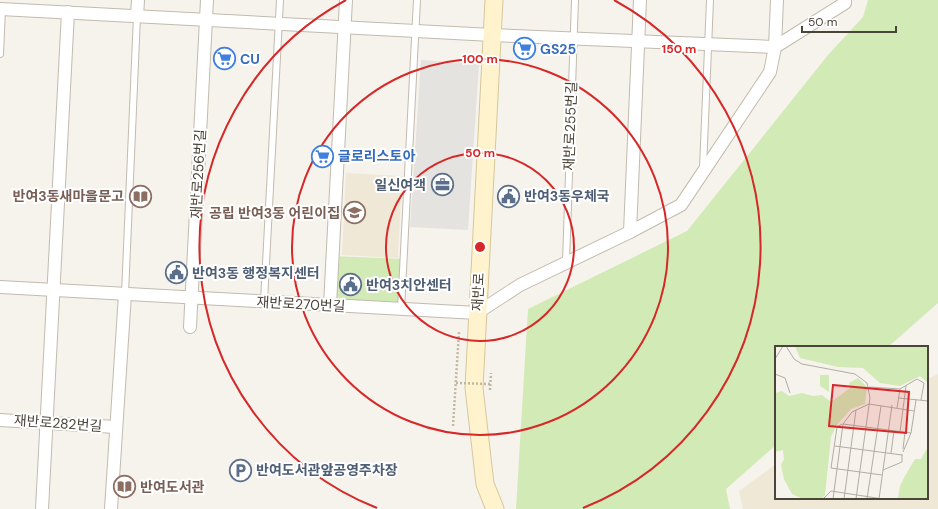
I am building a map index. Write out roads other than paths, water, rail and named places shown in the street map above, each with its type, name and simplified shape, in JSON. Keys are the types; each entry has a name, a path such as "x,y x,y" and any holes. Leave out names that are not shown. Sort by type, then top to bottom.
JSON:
{"main road":[{"name":"재반로","path":"494,0 474,388 485,484 495,509"}],"street":[{"path":"138,0 138,16"},
{"name":"재반로256번길","path":"190,327 207,0"},
{"path":"330,305 346,0"},
{"path":"630,232 637,41 640,0"},
{"path":"477,313 520,285 630,232 681,205 770,72 775,47 777,0"},
{"path":"2,6 68,12 279,24 572,39 775,47 845,3 845,0"},
{"path":"42,509 45,423 68,12"},
{"name":"재반로270번길","path":"0,287 477,313"},
{"path":"111,509 125,294"},
{"name":"재반로282번길","path":"0,420 116,427"}],"lane":[{"path":"264,301 280,0"},
{"path":"401,309 417,0"},
{"name":"재반로255번길","path":"566,262 572,39 575,0"},
{"path":"702,174 710,0"},
{"path":"0,54 2,6"},
{"path":"125,294 138,16"}],"place":[{"name":"GS25","path":"525,49"},
{"name":"CU","path":"225,59"},
{"name":"글로리스토아","path":"323,156"},
{"name":"일신여객","path":"442,185"},
{"name":"반여3동새마을문고","path":"140,196"},
{"name":"반여3동우체국","path":"508,196"},
{"name":"공립 반여3동 어린이집","path":"355,213"},
{"name":"반여3동 행정복지센터","path":"176,273"},
{"name":"반여3치안센터","path":"351,285"},
{"name":"반여도서관앞공영주차장","path":"240,470"},
{"name":"반여도서관","path":"125,487"}]}
